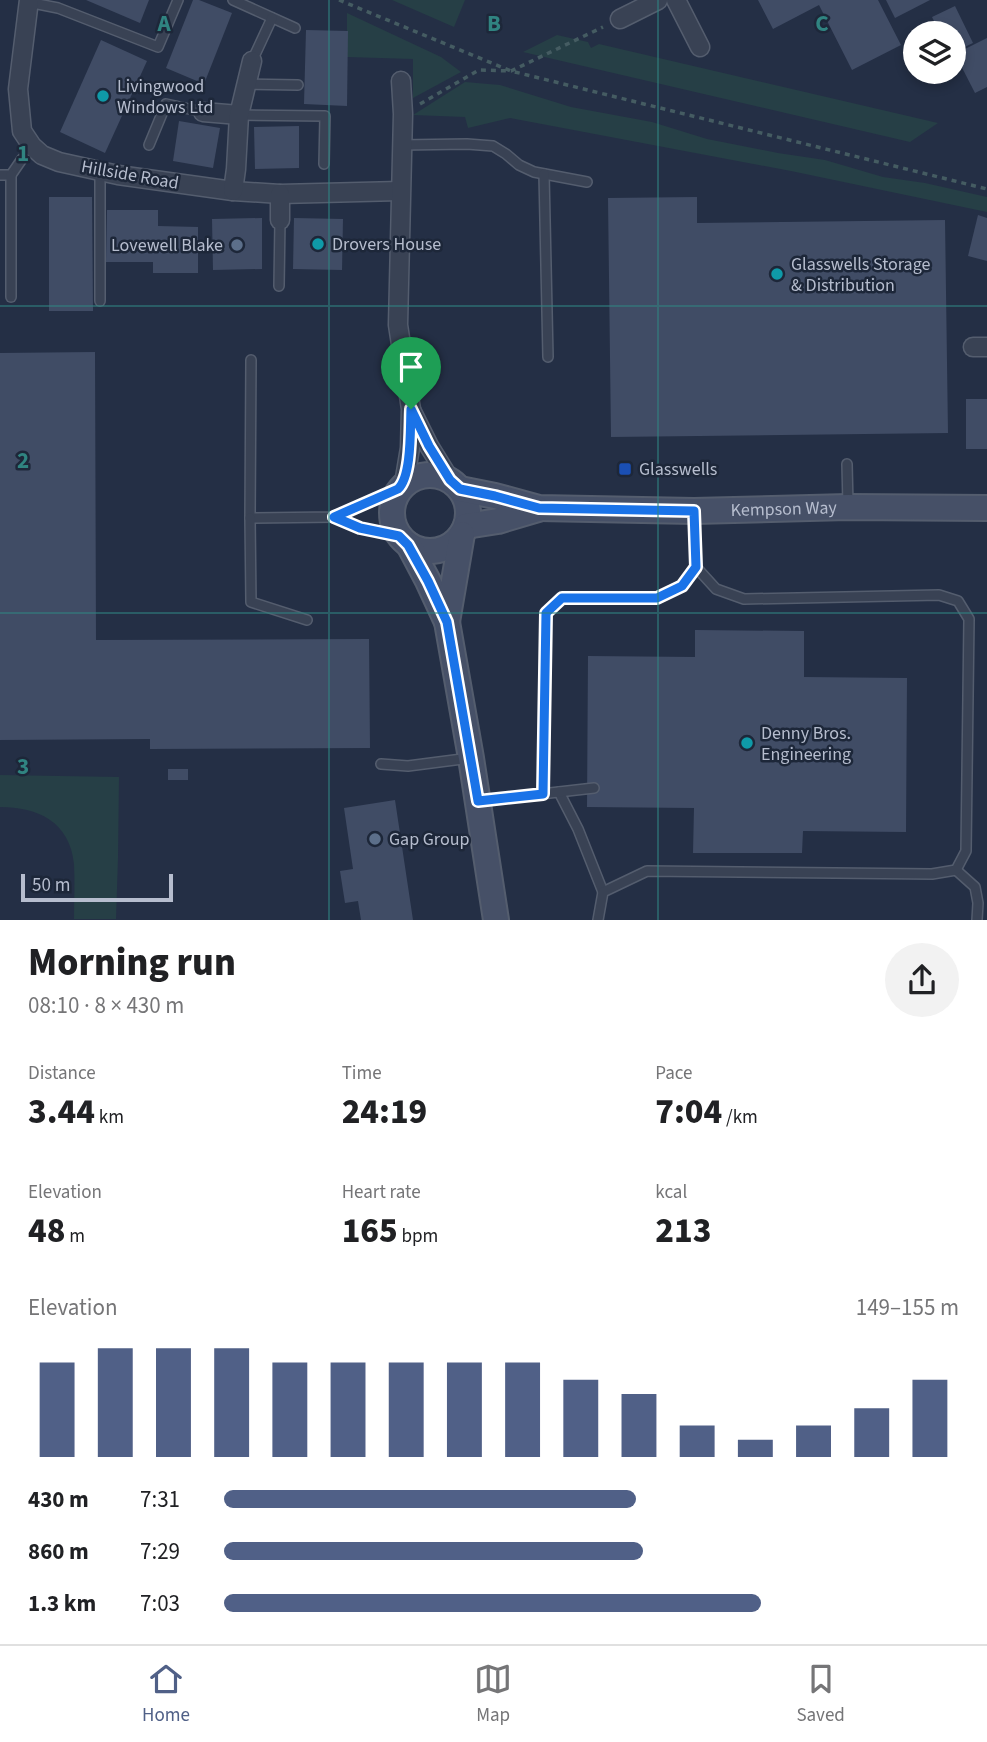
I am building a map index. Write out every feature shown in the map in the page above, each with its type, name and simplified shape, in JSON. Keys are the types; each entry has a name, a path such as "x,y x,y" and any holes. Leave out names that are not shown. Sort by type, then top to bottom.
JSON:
{"street":[{"path":"620,19 657,0"},
{"path":"676,0 700,47"},
{"path":"24,1 18,89 27,153"},
{"path":"233,191 239,115 252,61"},
{"path":"401,81 403,114 398,325 411,409 410,448 391,513 393,525 428,581 447,622 496,919"},
{"path":"203,112 239,115"},
{"name":"Hillside Road","path":"27,153 100,171 233,191 280,194 400,191"},
{"path":"280,194 280,220"},
{"path":"411,409 429,446 468,507 447,622"},
{"path":"401,486 415,477 427,474 439,475 455,485"},
{"name":"Kempson Way","path":"455,485 539,508 694,511 848,507 987,508"},
{"name":"Kempson Way","path":"464,530 539,508"},
{"path":"404,541 423,551 438,551 451,545 464,530"}],"lane":[{"path":"24,1 58,8 158,47 178,0"},
{"path":"233,0 295,28"},
{"path":"252,61 272,18"},
{"path":"246,84 298,85"},
{"path":"149,145 166,104 203,112"},
{"path":"239,115 325,116 324,164"},
{"path":"401,145 493,146 519,165 534,172 587,182"},
{"path":"11,297 11,175 27,153"},
{"path":"100,171 100,302"},
{"path":"544,174 548,357"},
{"path":"0,175 11,175"},
{"path":"279,286 280,220"},
{"path":"251,359 251,602 307,620"},
{"path":"847,464 848,507"},
{"path":"250,519 334,517 401,486"},
{"path":"543,794 546,613 562,598 657,598 682,586 696,567 694,511"},
{"path":"334,517 404,541"},
{"path":"696,567 716,589 744,599 939,595 958,601 969,619 965,851 956,870"},
{"path":"381,764 408,766 471,758"},
{"path":"478,801 594,788"},
{"path":"559,792 578,829 603,892 598,919"},
{"path":"603,892 647,871 932,874 956,870"},
{"path":"956,870 975,887 977,919"}],"path":[{"path":"339,0 511,71 987,189"},
{"path":"403,114 479,70 511,71 620,19"}],"green space":[{"path":"392,0 465,0 454,27"},
{"path":"347,13 441,57 461,72 413,98 413,59 347,57"},
{"path":"557,35 588,42 591,48 599,44 938,123 910,142 523,52"},
{"path":"465,82 500,85 571,107 652,122 707,139 825,160 883,177 987,197 987,212 791,171 510,118 468,128 465,117 413,115"},
{"path":"0,775 119,777 116,919 74,919 74,864 66,837 50,820 39,814 0,807"}],"building":[{"path":"86,0 149,0 140,23"},
{"path":"193,0 232,13 204,84 166,68"},
{"path":"758,0 878,0 901,45 852,70 819,5 773,29"},
{"path":"886,0 930,0 895,18"},
{"path":"955,6 962,21 934,21 932,17"},
{"path":"966,29 973,43 966,46"},
{"path":"306,30 348,31 347,106 304,104"},
{"path":"987,38 987,87 975,93 966,75 966,48"},
{"name":"Livingwood Windows Ltd","path":"101,40 147,61 105,153 60,132"},
{"path":"179,121 220,128 213,168 173,161"},
{"path":"299,126 299,168 255,169 254,127"},
{"path":"49,197 92,197 93,311 49,311"},
{"path":"697,197 697,223 945,220 948,433 611,437 608,198"},
{"path":"107,210 158,210 158,226 198,227 198,273 153,273 153,262 106,262"},
{"path":"978,215 987,218 987,261 968,256"},
{"name":"Lovewell Blake","path":"262,218 262,269 213,270 212,219"},
{"name":"Drovers House","path":"294,218 343,219 342,270 293,269"},
{"path":"95,352 96,640 369,639 370,748 150,749 150,739 0,740 0,353"},
{"path":"966,399 987,399 987,449 966,449"},
{"name":"Denny Bros. Engineering","path":"695,630 804,631 804,677 907,678 906,832 803,831 802,853 693,853 694,808 587,807 588,656 695,657"},
{"path":"168,769 188,769 188,780 168,780"},
{"name":"Gap Group","path":"395,800 413,920 361,920 358,901 345,903 340,871 353,869 344,808"}],"place":[{"name":"Livingwood Windows Ltd","path":"103,96"},
{"name":"Drovers House","path":"318,244"},
{"name":"Lovewell Blake","path":"237,245"},
{"name":"Glasswells Storage & Distribution","path":"777,274"},
{"name":"Glasswells","path":"625,469"},
{"name":"Denny Bros. Engineering","path":"747,743"},
{"name":"Gap Group","path":"375,839"}],"route":[{"path":"411,409 429,446 450,480 460,489 539,508 694,511 696,567 682,586 657,598 562,598 546,613 543,794 478,801 447,622 428,581 408,545 399,536 360,528 334,517 404,484 410,448 411,409"}]}
